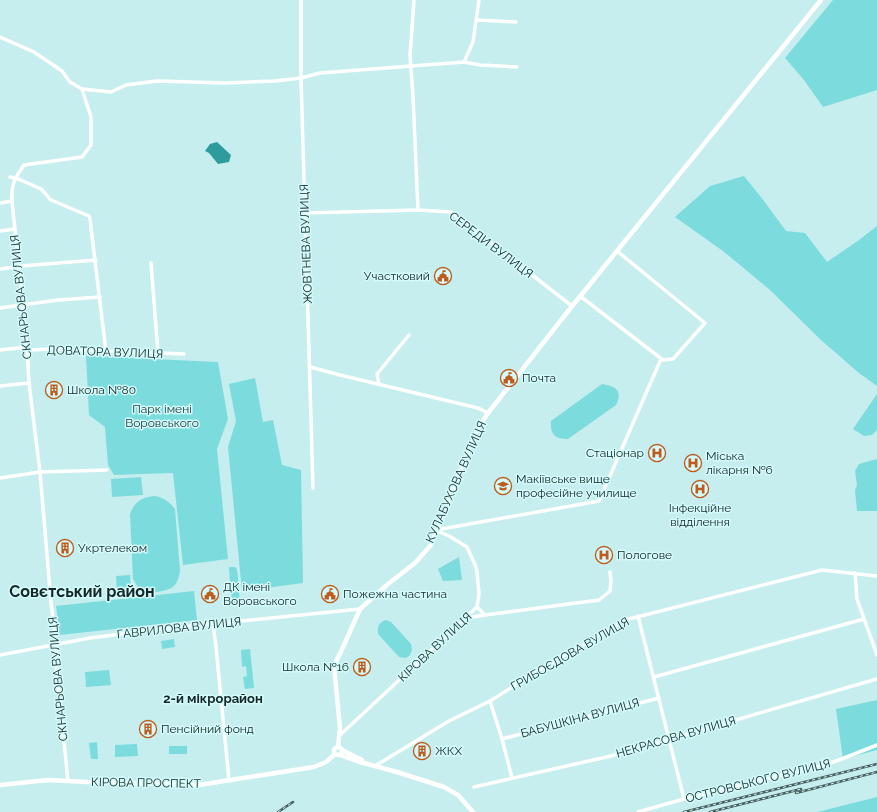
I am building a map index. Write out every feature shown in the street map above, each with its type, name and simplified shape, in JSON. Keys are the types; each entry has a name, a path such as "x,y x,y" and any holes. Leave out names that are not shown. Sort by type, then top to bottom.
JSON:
{"street":[{"name":"ЖОВТНЕВА ВУЛИЦЯ","path":"301,0 301,78 310,367 312,488"},
{"path":"414,0 410,66 416,143 418,210"},
{"path":"464,62 473,42 479,0"},
{"name":"КУЛАБУХОВА ВУЛИЦЯ","path":"339,752 340,728 334,666 360,609 388,584 415,563 430,545 476,430 488,413 580,296 821,0"},
{"path":"477,20 516,22"},
{"path":"0,38 34,52 62,71 70,82 82,89 111,92 126,85 157,81 226,83 275,81 301,78 320,73 464,62 480,65 517,67"},
{"path":"15,178 24,165 82,157 91,145 91,117 82,89"},
{"path":"10,176 41,189 51,200 89,216 96,260 106,352"},
{"name":"СКНАРЬОВА ВУЛИЦЯ","path":"15,178 12,201 29,382 40,472 56,644 56,664 68,781"},
{"path":"0,203 12,201"},
{"name":"СЕРЕДИ ВУЛИЦЯ","path":"305,213 418,210 451,212 572,306"},
{"path":"0,231 15,230"},
{"path":"580,296 663,360 673,359 705,323 617,251"},
{"path":"0,269 18,266 96,260"},
{"path":"151,263 158,353"},
{"path":"0,308 58,300 100,297"},
{"path":"379,384 377,374 409,335"},
{"name":"ДОВАТОРА ВУЛИЦЯ","path":"0,350 27,348 184,354"},
{"path":"436,530 599,501 661,359"},
{"path":"310,367 478,408 488,413"},
{"path":"0,386 29,382"},
{"path":"0,478 40,472 107,470"},
{"name":"КІРОВА ВУЛИЦЯ","path":"339,736 477,607 480,594 477,572 467,547 436,530"},
{"name":"ГРИБОЄДОВА ВУЛИЦЯ","path":"374,766 449,721 490,701 625,620 822,570 877,576"},
{"path":"465,618 600,600 610,592 610,572"},
{"path":"855,573 857,599 877,655"},
{"path":"477,607 485,615"},
{"name":"ГАВРИЛОВА ВУЛИЦЯ","path":"0,655 90,638 161,629 360,609"},
{"path":"638,616 684,799"},
{"path":"654,676 864,619"},
{"path":"213,624 229,780"},
{"name":"НЕКРАСОВА ВУЛИЦЯ","path":"474,787 611,756 877,679"},
{"name":"БАБУШКІНА ВУЛИЦЯ","path":"502,739 659,698"},
{"path":"490,701 512,778"},
{"name":"ОСТРОВСЬКОГО ВУЛИЦЯ","path":"638,812 684,799 824,765 877,745"},
{"path":"339,752 374,766 444,787 458,795 473,812"},
{"name":"КІРОВА ПРОСПЕКТ","path":"0,785 48,780 100,783 199,785 314,767 326,762 339,752"}],"green space":[{"path":"833,0 877,0 877,90 823,107 804,80 785,58"},
{"path":"744,176 786,231 805,233 827,262 877,226 877,386 859,373 821,340 770,290 723,251 675,217 710,186"},
{"name":"Парк імені Воровського","path":"86,356 218,362 228,419 217,449 228,559 183,565 173,473 114,475 108,465 105,427 89,415"},
{"path":"255,378 263,422 273,420 282,465 301,470 303,583 242,591 228,447 236,421 229,384"},
{"path":"602,384 611,386 617,390 619,396 616,405 568,439 560,438 554,435 551,430 551,421"},
{"path":"877,394 877,430 872,435 864,436 853,429"},
{"path":"877,459 877,511 857,511 855,490 857,485 855,471 859,464"},
{"path":"141,477 143,495 112,497 111,479"},
{"path":"155,496 162,498 171,504 175,509 180,571 177,581 172,588 164,591 147,592 140,589 133,579 130,514 134,506 140,500 146,497"},
{"path":"459,557 462,580 443,581 438,569"},
{"path":"229,567 235,567 237,569 239,588 233,588 230,585"},
{"path":"130,575 131,591 117,593 116,576"},
{"path":"194,591 197,620 60,635 56,606"},
{"path":"239,591 240,605 233,606 231,592"},
{"path":"386,620 391,622 411,644 412,650 410,655 406,658 399,657 378,634 379,625"},
{"path":"174,639 175,647 162,649 161,641"},
{"path":"250,649 254,688 245,689 243,677 247,676 246,666 242,667 241,650"},
{"path":"109,670 111,685 86,687 85,672"},
{"path":"877,700 877,750 843,759 836,709"},
{"path":"97,742 98,759 91,759 89,743"},
{"path":"137,744 138,756 115,757 115,745"},
{"path":"169,746 187,746 187,754 169,754"},
{"path":"877,797 877,812 817,812"}],"shaded area":[{"path":"217,142 231,155 229,162 218,164 209,153 205,151 210,144"}],"railway":[{"path":"684,812 877,764"},
{"path":"796,793 877,772"},
{"path":"710,812 801,789"},
{"path":"278,812 293,802"}],"place":[{"name":"Участковий","path":"443,276"},
{"name":"Почта","path":"509,378"},
{"name":"Школа №80","path":"54,390"},
{"name":"Стаціонар","path":"657,453"},
{"name":"Міська лікарня №6","path":"693,463"},
{"name":"Макіївське вище професійне училище","path":"503,486"},
{"name":"Інфекційне відділення","path":"700,489"},
{"name":"Укртелеком","path":"65,548"},
{"name":"Пологове","path":"604,555"},
{"name":"ДК імені Воровського","path":"210,594"},
{"name":"Пожежна частина","path":"330,594"},
{"name":"Школа №16","path":"362,667"},
{"name":"Пенсійний фонд","path":"148,729"},
{"name":"ЖКХ","path":"422,751"}],"district":[{"name":"Совєтський район","path":"82,591"},
{"name":"2-й мікрорайон","path":"213,698"}]}
